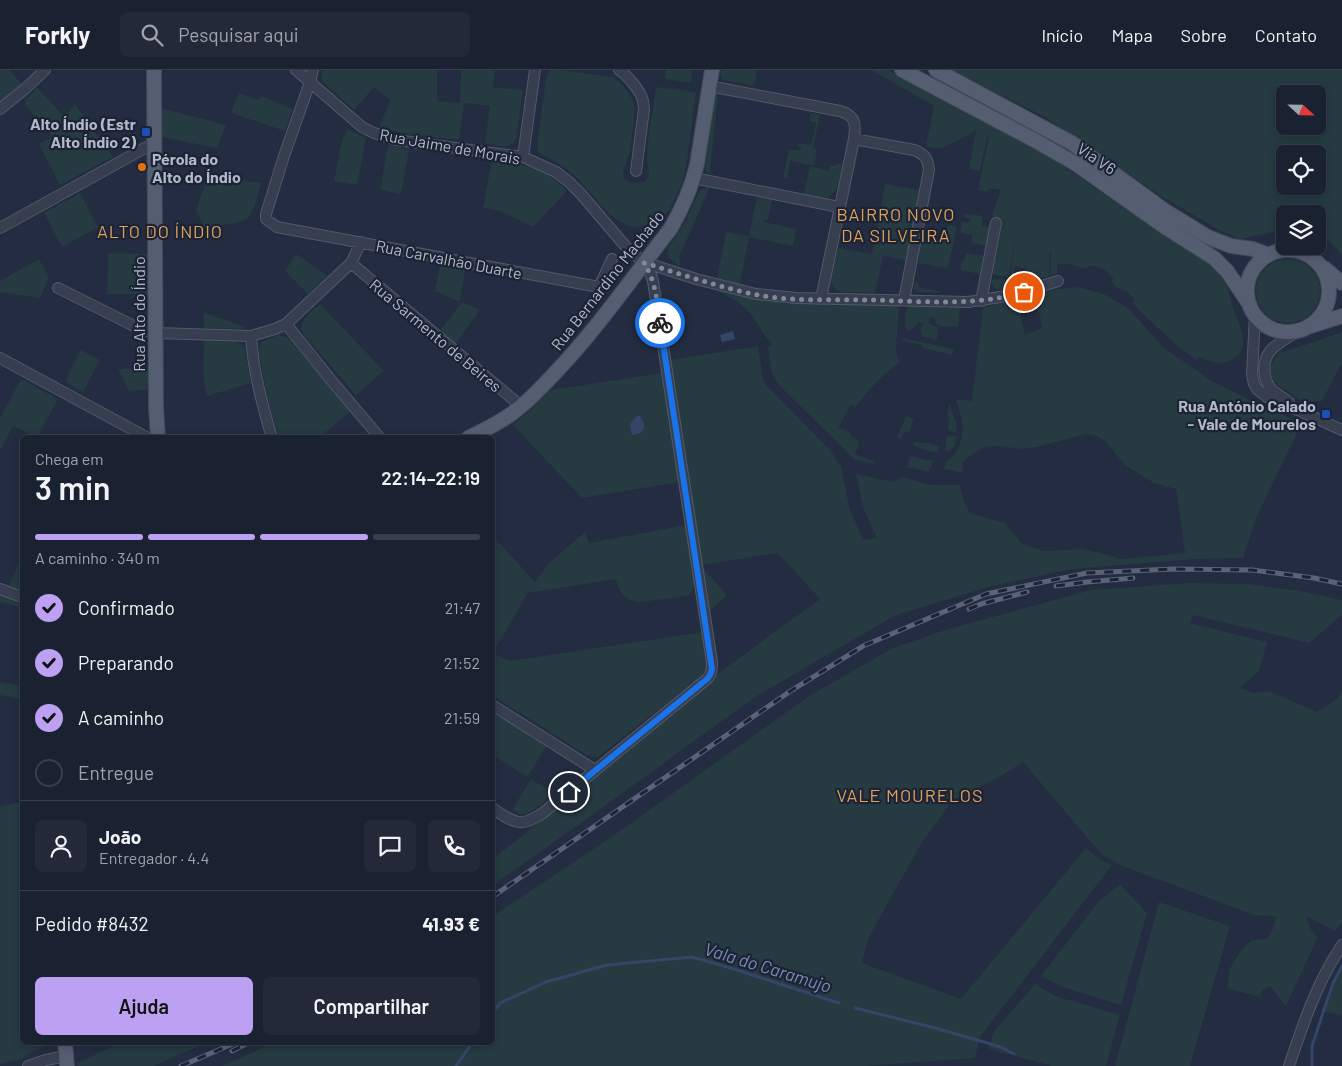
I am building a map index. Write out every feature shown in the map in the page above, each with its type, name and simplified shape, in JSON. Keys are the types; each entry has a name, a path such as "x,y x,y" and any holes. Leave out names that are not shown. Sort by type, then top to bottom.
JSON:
{"main road":[{"name":"Rua Alto do Índio","path":"154,70 156,407 158,435"},
{"name":"Rua Bernardino Machado","path":"474,435 503,419 521,406 560,369 593,331 671,228 681,211 694,178 712,70"},
{"name":"Via V6","path":"902,70 1036,141 1089,173 1165,227 1214,258 1227,271 1252,310"},
{"name":"Via V6","path":"936,70 1072,143 1164,210 1208,237 1231,246 1253,249 1269,254"},
{"path":"1342,282 1307,255 1294,250 1280,251 1269,254 1259,262 1249,279 1247,294 1252,310 1263,323 1272,329 1284,332 1301,330 1342,316"},
{"path":"1301,330 1314,323 1322,313 1329,296 1326,277 1317,262"}],"street":[{"path":"0,110 45,70"},
{"name":"Rua Jaime de Morais","path":"296,70 362,127 385,137 523,157 556,172 581,194 627,248 644,263"},
{"path":"310,82 313,70"},
{"path":"523,157 535,70"},
{"path":"619,70 629,79 643,101 644,109 636,171"},
{"name":"Rua Carvalhão Duarte","path":"310,82 266,214 266,219 270,223 277,227 599,287 612,260"},
{"path":"709,86 847,114 852,118 855,124 854,139 821,299"},
{"path":"854,139 921,152 929,163 904,300"},
{"path":"0,228 154,143"},
{"path":"694,178 839,207"},
{"path":"982,301 996,224"},
{"path":"58,288 142,330 156,333 251,336 286,324 351,263 361,242"},
{"name":"Rua Sarmento de Beires","path":"351,263 521,406"},
{"path":"644,263 696,279 774,297 953,302 982,301 1013,295 1058,281"},
{"path":"495,810 516,822 532,821 707,679 712,669 653,281 644,263"},
{"path":"1252,310 1254,341 1252,374 1254,384 1267,397 1342,430"},
{"path":"286,324 377,435"},
{"path":"1301,330 1272,349 1265,360 1264,371 1272,390 1309,415"},
{"path":"251,336 259,389 271,435"},
{"path":"0,358 142,435"},
{"path":"0,589 20,597"},
{"path":"495,706 596,770"},
{"path":"1289,1066 1309,1008 1323,978 1342,945"},
{"path":"28,1066 66,1055"}],"shaded area":[{"path":"0,70 9,70 23,85 0,104"},
{"path":"323,70 437,70 437,101 460,103 461,70 495,70 493,87 523,90 516,139 513,143 506,146 485,143 490,106 464,103 459,140 401,133 379,127 391,99 374,87 354,110 323,82 321,78"},
{"path":"551,70 613,77 628,93 634,104 634,114 629,154 623,172 625,179 634,183 644,182 649,173 647,160 649,130 656,87 696,92 683,181 670,209 662,218 651,224 637,227 626,225 608,213 577,178 564,167 538,152 537,145 546,79 547,74"},
{"path":"666,70 692,70 691,83 665,79"},
{"path":"721,70 757,70 754,86 724,80 721,78"},
{"path":"871,70 888,70 1053,159 1183,248 1201,258 1215,269 1226,284 1242,331 1243,345 1241,351 1237,356 1222,363 1200,357 1196,359 1176,345 1145,316 1135,306 1133,302 1135,300 1127,291 1115,286 1112,282 1113,278 1102,268 1089,266 1085,268 1061,264 1057,265 1057,273 1050,276 1050,251 1049,276 1022,286 1025,268 1015,266 1013,278 1010,277 1017,230 1009,277 992,275 1003,222 992,216 1001,190 989,188 988,192 978,190 989,137 987,136 980,171 969,169 975,129 974,132 940,149 926,146 934,106"},
{"path":"951,70 1342,70 1342,256 1335,246 1326,239 1326,205 1276,205 1276,232 1240,239 1217,229 1161,196 1045,117"},
{"path":"37,88 65,117 75,104 113,157 60,185 39,144 52,137 25,104"},
{"path":"239,93 258,100 261,96 293,109 285,131 231,113"},
{"path":"715,93 721,93 718,97 710,171 712,174 706,172 705,168"},
{"path":"161,108 226,125 217,148 161,137"},
{"path":"810,113 820,115 813,149 817,150 814,166 790,161 787,179 783,178 789,149 800,151 799,143 811,145 816,123 809,121"},
{"path":"348,129 366,138 357,185 334,181 342,140"},
{"path":"388,145 409,150 401,194 380,190"},
{"path":"492,160 533,168 551,177 567,191 533,227 501,211 483,208"},
{"path":"842,163 839,183 835,192 827,198 804,194 810,166 829,171 830,165 835,166"},
{"path":"208,175 261,183 255,204 247,218 238,222 216,226 216,233 209,235 196,211"},
{"path":"885,184 919,190 906,260 883,256 875,293 841,292 834,288 831,281 838,248 872,254"},
{"path":"710,187 679,257 681,267 668,257 667,253 686,220 700,190"},
{"path":"80,193 98,227 62,247 44,213"},
{"path":"757,197 772,200 768,220 764,219 764,222 796,229 793,246 749,237 740,284 717,278 726,232 749,236"},
{"path":"965,213 983,216 982,226 990,228 986,246 971,243 974,225 972,235 960,233 962,222 969,223 970,219 964,217"},
{"path":"947,225 957,227 948,268 918,263 922,239 943,243 945,237 948,238"},
{"path":"108,253 148,254 148,294 107,294"},
{"path":"966,253 983,256 980,274 960,270"},
{"path":"296,254 327,275 308,294 285,271"},
{"path":"39,259 49,277 40,298 0,292 0,281"},
{"path":"1282,259 1294,259 1311,268 1318,279 1320,291 1318,303 1311,314 1294,323 1282,323 1270,318 1261,309 1256,297 1256,285 1261,273 1270,264"},
{"path":"440,265 465,270 460,302 435,291"},
{"path":"991,280 1012,281 1011,289 994,288"},
{"path":"914,282 919,283 918,287 939,291 939,293 917,292 914,289"},
{"path":"1077,287 1104,294 1129,309 1163,347 1210,380 1302,423 1256,518 1243,558 1196,559 1072,569 992,586 896,615 755,697 495,884 495,857 643,739 654,727 678,711 720,672 820,599 778,553 701,565 670,360 758,346 763,381 766,386 831,451 841,465 849,507 863,540 877,538 864,511 856,474 893,482 902,477 931,485 960,485 964,502 970,513 1005,523 1022,544 1044,551 1081,549 1121,559 1185,553 1176,489 1154,483 1125,465 1105,441 1097,436 1086,434 1022,449 999,446 984,447 963,462 962,473 944,469 946,461 955,454 962,438 962,421 956,400 972,401 983,307 1017,300 1025,335 1042,328 1040,315 1029,296 1051,290"},
{"path":"720,290 765,301 899,306 896,350 900,363 882,377 855,407 851,404 838,428 849,431 852,437 858,440 859,443 855,454 875,462 874,464 855,460 779,385 772,372 770,363 768,348 772,344 752,315 738,302 719,292"},
{"path":"462,302 480,310 455,344 440,331"},
{"path":"320,304 384,371 356,395 304,335 302,330 305,318"},
{"path":"908,306 960,308 958,327 940,326 935,324 936,320 932,317 929,318 929,323 938,328 937,339 927,338 922,335 923,323 919,322 913,329 907,331 905,318"},
{"path":"203,312 243,326 244,328 204,328"},
{"path":"1342,332 1342,362 1322,401 1302,401 1273,382 1270,369 1278,353"},
{"path":"278,335 290,340 350,412 322,435 279,435 265,384 259,351 261,342"},
{"path":"903,338 954,349 952,355 923,348 921,345 903,341"},
{"path":"204,340 236,342 244,346 251,383 207,396 203,374"},
{"path":"81,350 100,360 83,392 65,382"},
{"path":"148,367 148,390 129,391 118,369"},
{"path":"662,373 679,482 582,498 513,425 551,390"},
{"path":"21,379 58,399 38,435 33,435 13,426 0,451 0,418"},
{"path":"949,403 956,422 957,432 948,431"},
{"path":"906,416 914,419 909,433 904,432 901,440 897,438"},
{"path":"947,435 956,436 956,442 951,450 945,451"},
{"path":"913,442 931,443 931,445 939,446 938,451 920,448 915,446"},
{"path":"910,456 933,461 929,472 907,467"},
{"path":"686,525 695,582 693,590 687,596 636,602 624,596 616,579 528,593 495,650 495,538 535,582 549,563 585,532 589,543"},
{"path":"20,560 20,590 9,585"},
{"path":"702,567 727,595 711,610 708,608"},
{"path":"1190,583 1249,584 1300,591 1342,600 1342,615 1309,643 1193,615 1190,623 1267,642 1259,671 1240,688 1253,693 1269,691 1317,712 1338,698 1342,691 1342,922 1335,931 1306,916 1310,928 1318,937 1286,1006 1270,986 1262,990 1260,997 1227,988 1230,968 1241,950 1252,940 1266,939 1273,929 1276,916 1254,915 1120,865 1102,855 1023,762 952,801 921,844 869,937 862,963 961,999 1086,848 1101,860 1112,865 980,1037 975,1058 865,1066 222,1066 269,1045 495,1045 495,915 610,838 809,696 893,648 945,630 1091,590"},
{"path":"0,593 14,600 20,607 0,602"},
{"path":"703,632 708,671 598,757 593,757 495,697 495,654 510,661"},
{"path":"0,682 20,686 20,699 0,695"},
{"path":"495,715 547,746 527,777 495,756"},
{"path":"531,779 553,795 535,809 521,814 512,810"},
{"path":"20,802 20,1045 46,1045 22,1059 0,1064 0,806"},
{"path":"1120,884 1147,913 1121,1005 1062,987 1041,976 1098,902"},
{"path":"1159,902 1230,926 1190,1066 1115,1066"},
{"path":"1342,968 1342,1015 1321,1011 1335,978"},
{"path":"1035,984 1055,996 1120,1015 1106,1066 1052,1066 989,1049 993,1033"},
{"path":"114,1045 201,1045 154,1066 78,1066 77,1063"}],"water":[{"path":"733,331 735,339 722,342 720,335"},
{"path":"640,416 644,424 644,429 640,433 632,435 630,424"}],"waterway":[{"name":"Vala do Caramujo","path":"495,1010 500,1003 546,982 607,965 692,957 839,1003"},
{"name":"Vala do Caramujo","path":"1312,1066 1312,1046 1333,983 1342,966"},
{"name":"Vala do Caramujo","path":"855,1008 1001,1047 1014,1054"},
{"name":"Vala do Caramujo","path":"456,1066 471,1045"}],"railway":[{"path":"495,895 792,690 863,646 986,594 1087,573 1173,569 1252,570 1314,578 1342,584"},
{"path":"1056,586 1133,578"},
{"path":"969,609 1027,592"},
{"path":"181,1066 230,1045"},
{"path":"232,1051 244,1045"}],"way so far":[{"path":"660,323 653,281 644,263 734,289 774,297 968,302 1000,298 1024,292"}],"place":[{"name":"Alto Índio (Estr Alto Índio 2)","path":"146,132"},
{"name":"Pérola do Alto do Índio","path":"142,167"},
{"name":"Rua António Calado - Vale de Mourelos","path":"1326,414"}],"district":[{"name":"BAIRRO NOVO DA SILVEIRA","path":"896,224"},
{"name":"ALTO DO ÍNDIO","path":"160,231"},
{"name":"VALE MOURELOS","path":"910,795"}],"route":[{"path":"569,792 707,679 712,669 660,323"}]}
